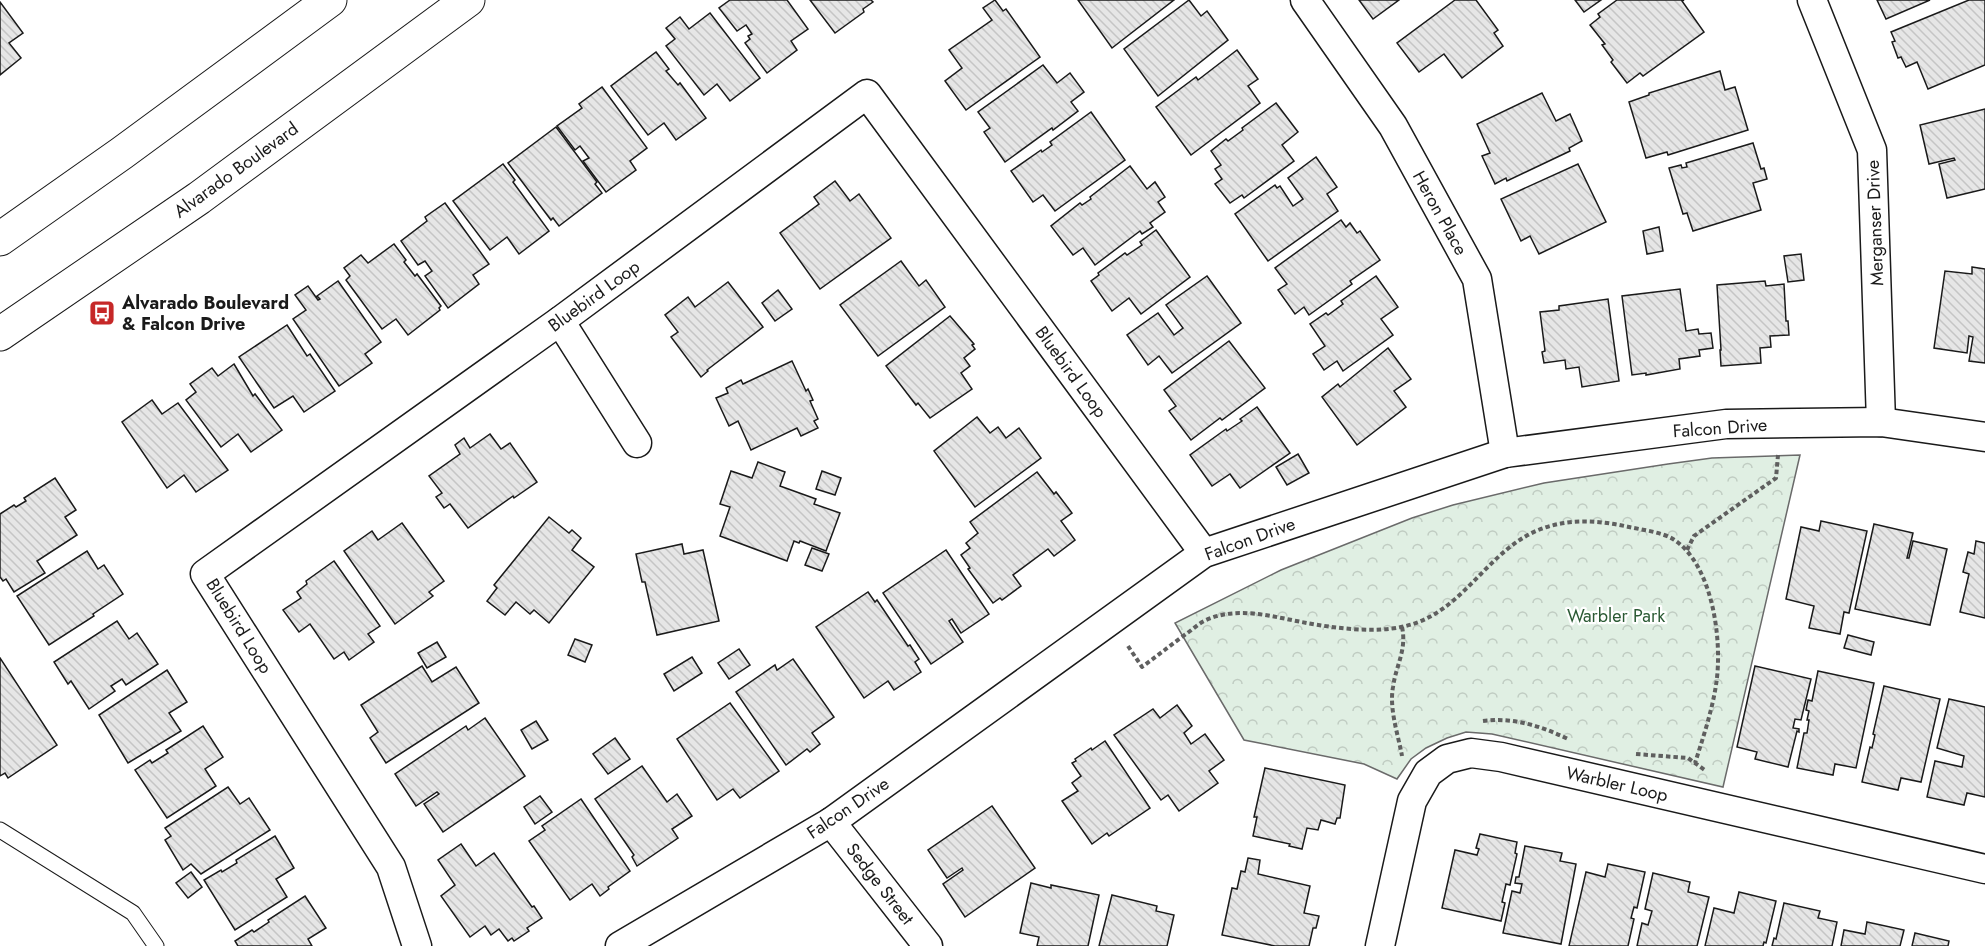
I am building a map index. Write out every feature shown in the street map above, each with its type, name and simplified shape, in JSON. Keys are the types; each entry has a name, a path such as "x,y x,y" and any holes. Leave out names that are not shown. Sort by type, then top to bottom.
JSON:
{"main road":[{"path":"0,239 122,153 330,0"},
{"name":"Alvarado Boulevard","path":"0,333 198,198 468,0"}],"street":[{"name":"Heron Place","path":"1305,0 1393,126 1477,279 1506,453"},
{"name":"Merganser Drive","path":"1812,0 1872,150 1881,422"},
{"name":"Bluebird Loop","path":"417,946 391,867 205,574 560,321 867,94 1204,553"},
{"path":"560,321 637,443"},
{"name":"Falcon Drive","path":"620,946 831,822 1204,553 1506,453 1726,424 1881,422 1985,436"},
{"name":"Warbler Loop","path":"1380,946 1412,801 1428,773 1447,759 1471,753 1512,760 1985,869"},
{"name":"Sedge Street","path":"831,822 928,946"}],"lane":[{"path":"0,830 133,913 156,946"}],"path":[{"path":"1687,550 1694,536 1776,478 1780,423"},
{"path":"1111,621 1142,667 1204,621 1233,613 1269,615 1330,627 1358,629 1401,627 1439,612 1453,602 1497,557 1515,542 1537,530 1564,522 1611,523 1646,530 1671,538 1687,550 1705,583 1715,622 1719,660 1716,686 1695,763"},
{"path":"1401,627 1404,640 1393,686 1392,705 1402,760"}],"green space":[{"name":"Warbler Park","path":"1800,455 1723,787 1492,734 1466,732 1447,738 1426,748 1411,759 1397,779 1364,764 1244,740 1175,623 1281,570 1412,518 1453,505 1544,483 1668,464 1712,458"}],"building":[{"path":"730,0 787,0 808,29 791,41 797,50 767,73 745,43 750,39 748,36 752,34 746,25 737,31 719,8"},
{"path":"810,0 871,0 873,2 863,9 864,12 835,33"},
{"path":"995,0 1003,11 1006,9 1040,57 966,110 945,81 962,68 949,50 992,20 983,8"},
{"path":"1078,0 1174,0 1112,48"},
{"path":"1189,0 1201,16 1207,11 1228,40 1158,96 1124,49"},
{"path":"1359,0 1399,0 1373,19"},
{"path":"1455,0 1476,0 1498,30 1494,33 1503,46 1462,78 1444,54 1419,72 1397,43"},
{"path":"1575,0 1601,0 1584,12"},
{"path":"1617,0 1684,0 1682,1 1704,32 1643,76 1640,73 1627,83 1611,62 1613,60 1602,45 1605,44 1590,25 1600,17 1598,14"},
{"path":"1877,0 1930,0 1886,19"},
{"path":"1969,0 1985,0 1985,65 1928,89 1917,62 1906,67 1901,57 1898,58 1891,32"},
{"path":"0,2 23,33 9,43 21,58 0,75"},
{"path":"710,13 760,78 730,101 717,84 704,95 666,46 675,39 666,28 680,17 689,29"},
{"path":"1237,50 1258,79 1248,86 1260,103 1191,155 1156,107 1196,77 1198,80"},
{"path":"656,52 669,69 666,71 678,85 680,83 706,118 676,140 664,123 648,135 611,86"},
{"path":"1043,65 1057,83 1070,73 1084,92 1071,102 1078,111 1005,162 984,132 990,128 978,112"},
{"path":"1720,71 1725,90 1735,87 1748,130 1668,155 1667,152 1646,158 1629,102 1649,95 1649,93"},
{"path":"602,87 647,148 630,161 636,170 606,192 583,161 589,158 580,146 575,150 557,126 582,108 579,104"},
{"path":"1542,93 1556,121 1570,114 1582,141 1569,148 1570,151 1507,181 1506,178 1495,184 1482,156 1490,153 1477,124"},
{"path":"1276,103 1298,132 1282,145 1294,161 1244,198 1242,195 1230,203 1215,184 1222,179 1215,169 1221,165 1211,151 1226,139 1228,141 1243,130 1242,128"},
{"path":"1985,109 1985,189 1947,198 1939,164 1955,160 1954,158 1929,164 1920,125"},
{"path":"1091,112 1125,160 1055,211 1043,195 1033,202 1011,171 1052,145 1050,142"},
{"path":"556,127 597,182 595,184 602,193 559,226 553,218 551,220 508,163"},
{"path":"1753,143 1761,169 1764,168 1767,179 1753,183 1761,210 1693,231 1687,213 1683,214 1669,168 1681,165 1682,168 1687,167 1686,163"},
{"path":"1316,157 1337,187 1327,194 1338,211 1268,261 1235,214 1275,185 1277,188 1280,186 1293,206 1303,199 1288,178"},
{"path":"503,164 515,180 513,182 549,231 519,254 507,237 490,250 453,201"},
{"path":"1578,164 1606,222 1539,254 1530,236 1521,241 1501,199"},
{"path":"1130,166 1147,189 1155,182 1165,197 1158,202 1165,212 1150,223 1153,227 1142,234 1140,231 1095,265 1083,248 1073,255 1051,226 1080,203 1082,205 1091,199 1090,197"},
{"path":"835,181 850,201 859,194 891,238 820,289 780,233 819,204 814,197"},
{"path":"445,203 489,264 473,275 479,284 448,308 425,276 432,271 425,261 418,265 401,241 427,221 425,217"},
{"path":"1341,220 1346,227 1350,223 1357,233 1360,231 1380,260 1350,281 1352,284 1309,315 1304,307 1295,314 1278,290 1287,284 1275,268"},
{"path":"1659,227 1663,251 1647,254 1643,231"},
{"path":"1156,230 1190,277 1141,314 1129,298 1112,311 1091,281 1125,253 1127,255 1142,245 1140,242"},
{"path":"394,244 406,260 404,262 415,276 417,274 441,306 440,310 408,335 396,319 382,329 346,280 350,276 344,268 361,255 368,263"},
{"path":"1801,254 1804,280 1788,282 1784,256"},
{"path":"901,261 919,286 926,280 945,307 878,356 840,305"},
{"path":"1972,267 1985,269 1985,363 1969,361 1973,337 1969,336 1967,353 1934,348 1945,271 1972,274"},
{"path":"1207,276 1241,323 1172,373 1159,356 1148,365 1127,335 1158,313 1174,335 1183,328 1166,305"},
{"path":"1376,276 1398,307 1381,319 1393,335 1343,371 1337,361 1324,370 1313,354 1325,346 1310,324 1326,313 1328,315 1343,304 1341,301"},
{"path":"338,281 381,342 365,354 372,363 339,386 293,319 306,310 295,295 308,286 318,300 320,299 317,296"},
{"path":"1765,281 1766,286 1784,284 1789,335 1770,336 1771,347 1760,348 1761,363 1721,366 1717,285"},
{"path":"728,282 763,327 701,377 671,337 678,332 665,315 688,297 695,307"},
{"path":"1680,289 1686,331 1698,329 1699,334 1711,333 1713,348 1699,350 1700,356 1679,359 1680,369 1632,375 1622,296"},
{"path":"778,290 792,309 775,321 762,303"},
{"path":"1608,299 1619,381 1582,387 1579,367 1566,369 1565,360 1544,363 1542,352 1545,351 1540,312 1559,310 1559,306"},
{"path":"950,316 974,344 972,345 975,349 964,358 970,366 961,373 972,389 930,418 918,403 916,405 886,366"},
{"path":"287,325 307,356 310,354 335,391 304,412 293,396 274,408 239,357"},
{"path":"1229,341 1265,388 1191,440 1169,411 1176,406 1164,390"},
{"path":"1388,348 1411,379 1394,391 1406,407 1357,445 1322,397 1338,384 1340,387"},
{"path":"792,361 806,391 808,389 813,400 810,401 818,419 814,421 818,428 801,436 797,428 751,450 738,421 729,426 716,398 728,393 726,388 741,380 743,384"},
{"path":"234,364 253,396 255,394 282,430 251,452 238,434 221,447 186,400 196,392 190,384 212,368 218,376"},
{"path":"152,400 162,414 178,403 228,470 196,492 184,475 167,488 122,422"},
{"path":"1257,407 1290,453 1240,488 1230,474 1212,486 1190,455 1226,429 1227,431 1242,421 1240,419"},
{"path":"977,417 990,433 998,427 1006,438 1019,428 1041,458 975,507 934,451"},
{"path":"490,434 501,449 510,443 537,482 468,528 450,504 444,508 436,497 442,493 429,476 460,454 455,445 464,438 470,448"},
{"path":"1298,454 1309,473 1287,485 1276,467"},
{"path":"758,462 785,472 780,486 816,499 814,504 840,513 826,551 794,541 787,561 720,536 730,507 720,504 731,471 752,478"},
{"path":"822,471 841,478 835,495 816,489"},
{"path":"1037,472 1072,513 1061,521 1075,540 1054,556 1048,549 1013,575 1021,586 1002,600 1000,598 993,603 968,569 970,568 961,555 970,548 966,543 978,533 970,522"},
{"path":"55,478 76,510 65,517 77,535 37,561 45,573 14,592 6,579 3,581 0,577 0,514 26,501 24,498"},
{"path":"549,517 569,533 572,530 581,538 572,550 594,567 549,623 534,610 530,614 516,602 505,615 487,601 497,588 494,585"},
{"path":"1821,521 1867,531 1849,613 1844,612 1840,634 1809,628 1814,606 1786,599 1801,527 1819,531"},
{"path":"402,523 444,581 429,592 433,596 395,624 344,551 372,531 378,540"},
{"path":"1874,524 1913,533 1907,558 1909,558 1913,541 1947,549 1930,625 1855,609"},
{"path":"1976,541 1985,543 1985,618 1960,612 1969,574 1963,572 1968,552 1974,554"},
{"path":"682,544 684,554 703,550 719,621 657,635 636,554"},
{"path":"812,548 829,554 822,571 805,565"},
{"path":"946,550 989,614 961,633 952,619 949,621 963,642 931,664 883,593"},
{"path":"87,551 98,569 104,565 123,594 49,645 17,596"},
{"path":"334,561 380,626 368,634 374,642 349,660 344,652 334,659 310,624 299,632 283,610 301,598 297,592 307,584 306,581"},
{"path":"868,592 875,602 877,600 908,646 910,645 919,659 915,662 921,672 894,690 888,681 864,698 816,627"},
{"path":"117,621 129,639 137,633 158,664 126,685 122,679 111,686 115,691 89,709 71,681 68,684 54,662"},
{"path":"1848,635 1874,642 1871,655 1844,648"},
{"path":"575,639 592,645 585,662 568,655"},
{"path":"437,642 446,657 427,668 418,653"},
{"path":"739,649 750,665 729,679 718,663"},
{"path":"692,657 702,673 674,691 664,674"},
{"path":"0,658 57,745 8,778 5,773 0,776"},
{"path":"793,659 834,717 812,733 820,744 810,752 807,749 786,765 736,692 775,665 777,670"},
{"path":"422,666 432,682 456,667 479,703 386,763 370,738 378,732 361,705"},
{"path":"1755,666 1811,679 1801,720 1795,719 1793,728 1799,729 1799,732 1797,731 1788,767 1755,759 1757,752 1737,747"},
{"path":"167,670 187,702 169,713 181,731 128,763 99,715"},
{"path":"1818,671 1874,683 1856,768 1835,764 1833,775 1797,768 1804,733 1807,733 1808,700 1812,701"},
{"path":"1884,686 1940,699 1921,782 1901,778 1898,790 1862,782 1875,735 1873,734"},
{"path":"1949,699 1985,707 1985,797 1967,793 1964,805 1927,797 1935,761 1962,767 1964,756 1937,748"},
{"path":"730,703 779,771 740,798 733,789 717,800 677,739"},
{"path":"1177,705 1192,726 1184,733 1191,744 1205,734 1224,760 1209,771 1218,783 1179,811 1168,795 1161,800 1114,735 1153,709 1160,718"},
{"path":"485,718 525,776 443,832 424,804 439,794 437,792 416,806 395,774 466,726 468,730"},
{"path":"536,721 548,740 532,749 521,730"},
{"path":"203,726 223,757 205,769 216,786 167,818 135,770 150,760 152,763 168,753 166,750"},
{"path":"615,738 630,759 608,774 593,754"},
{"path":"1105,741 1150,808 1109,836 1107,833 1092,844 1062,801 1078,791 1072,783 1081,776 1072,763 1091,748 1092,750"},
{"path":"642,766 667,802 677,794 692,816 672,829 678,838 637,866 632,857 634,855 595,799"},
{"path":"1265,768 1345,785 1340,818 1337,818 1335,824 1321,820 1318,830 1307,828 1302,849 1253,836 1257,817 1254,817"},
{"path":"228,787 240,804 249,798 270,830 201,874 191,864 183,870 165,840 171,836 165,828"},
{"path":"540,796 552,812 535,824 524,807"},
{"path":"581,799 630,871 600,896 592,884 570,900 529,841 545,830 542,826"},
{"path":"992,806 1035,868 965,917 943,884 963,870 962,868 947,878 928,850"},
{"path":"1480,834 1517,842 1515,853 1517,854 1510,885 1506,884 1502,902 1505,903 1501,921 1442,908 1455,850 1477,855 1479,849 1476,848"},
{"path":"275,836 294,868 276,879 287,897 235,930 204,880 237,863 236,860"},
{"path":"461,844 476,866 494,853 542,918 514,941 512,938 508,941 499,929 491,935 485,926 470,937 441,896 455,885 438,860"},
{"path":"1525,846 1562,853 1560,861 1576,864 1561,944 1503,933 1512,891 1520,893 1522,884 1515,883 1516,877 1519,877"},
{"path":"1248,858 1260,860 1258,874 1310,886 1304,913 1319,916 1316,928 1313,928 1309,946 1275,946 1222,935 1232,888 1237,889 1241,871 1245,872"},
{"path":"1608,864 1645,872 1637,908 1634,907 1631,918 1634,919 1628,946 1569,946 1586,872 1605,877"},
{"path":"191,872 202,887 188,898 176,883"},
{"path":"1653,873 1690,882 1688,892 1709,897 1697,946 1637,946 1642,923 1648,925 1652,911 1645,909"},
{"path":"1031,883 1099,895 1088,946 1037,946 1039,937 1020,933"},
{"path":"1739,892 1776,901 1766,943 1764,942 1763,946 1705,946 1714,908 1734,913"},
{"path":"1112,895 1157,906 1156,911 1174,915 1167,946 1099,946"},
{"path":"305,896 326,928 308,939 312,946 238,946 235,941 252,930 254,932"},
{"path":"1784,903 1820,911 1818,918 1837,922 1832,946 1772,946 1774,938 1776,939"},
{"path":"1867,922 1904,930 1900,946 1841,946 1844,930 1865,934"},
{"path":"1915,933 1949,941 1948,946 1912,946"}],"place":[{"name":"Alvarado Boulevard & Falcon Drive","path":"102,313"}]}
